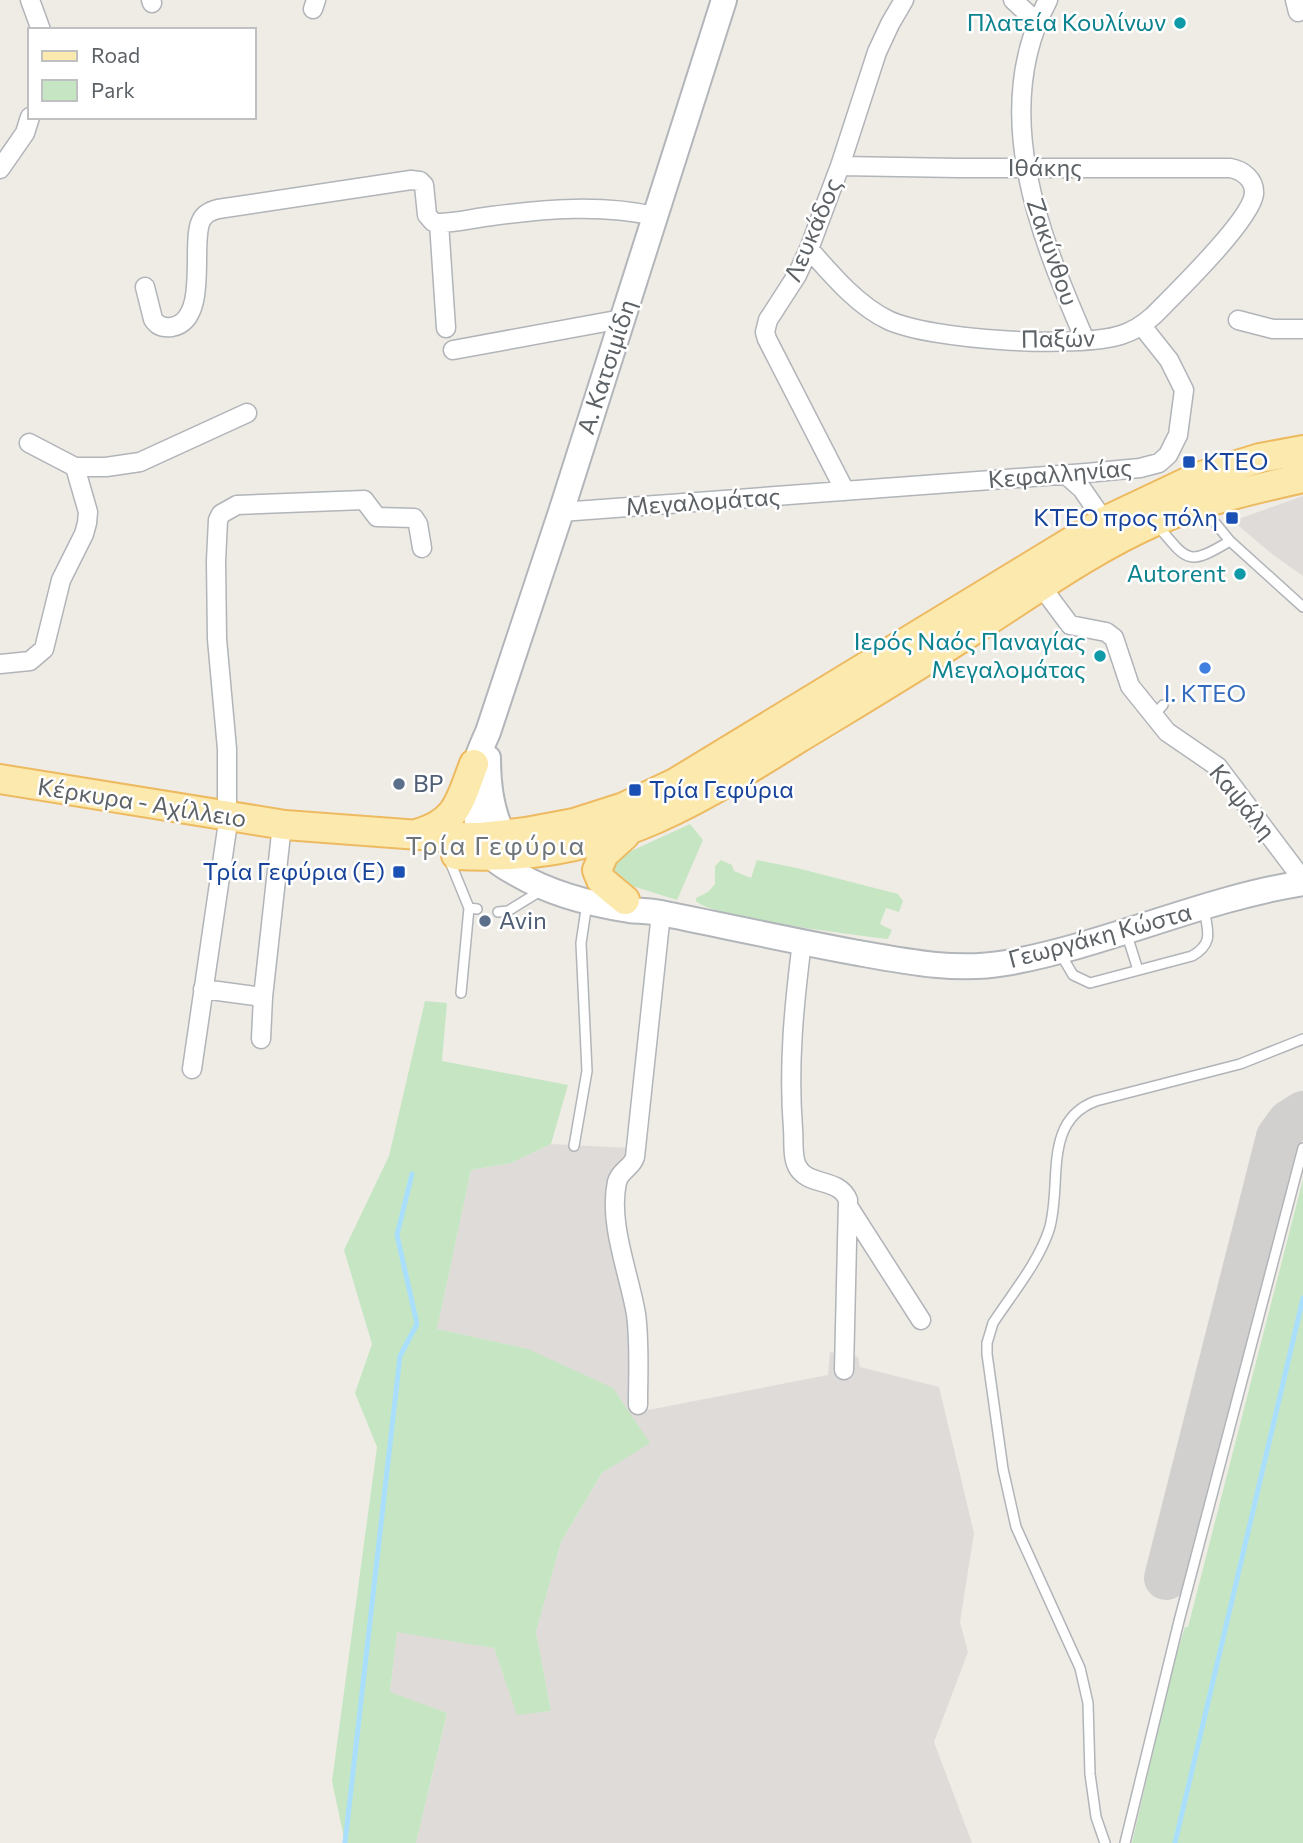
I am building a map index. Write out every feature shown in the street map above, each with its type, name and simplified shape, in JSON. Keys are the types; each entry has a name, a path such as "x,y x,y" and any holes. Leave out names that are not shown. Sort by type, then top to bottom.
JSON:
{"main road":[{"name":"Α. Κατσιμίδη","path":"502,839 472,783 474,764 488,732 561,512 724,0"},
{"path":"502,839 610,812 675,783 1111,531 1198,477 1249,461 1303,450"},
{"path":"502,839 572,848 638,827 730,781 1041,586 1111,531 1155,522 1200,506 1303,478"},
{"name":"Α. Κατσιμίδη","path":"488,732 488,782 502,839"},
{"path":"410,835 433,830 454,813 474,764"},
{"name":"Κέρκυρα - Αχίλλειο","path":"0,779 284,825 502,839"},
{"name":"Κέρκυρα - Αχίλλειο","path":"284,825 332,839 447,854 502,839"},
{"path":"638,827 611,845 598,865 601,880 644,908"},
{"name":"Γεωργάκη Κώστα","path":"502,839 520,876 545,888 587,901 631,910 644,908"},
{"name":"Γεωργάκη Κώστα","path":"502,839 549,875 644,908 802,942 933,965 1005,964 1303,882"}],"street":[{"path":"30,0 40,28"},
{"name":"Λευκάδος","path":"845,491 765,331 768,320 797,275 809,249 840,166 877,52 904,0"},
{"path":"1013,0 1038,23"},
{"name":"Ζακύνθου","path":"1048,0 1038,23 1022,77 1021,121 1025,168 1046,242 1085,340"},
{"path":"0,169 25,133 29,119"},
{"name":"Ιθάκης","path":"840,166 1222,167 1235,169 1247,176"},
{"name":"Παξών","path":"809,249 834,276 876,313 906,327 983,338 1085,340 1120,335 1142,326 1234,228 1252,199 1253,188 1247,176"},
{"path":"145,287 153,320 156,324 172,327 183,320 197,290 199,224 206,214 218,209 416,180 425,187 429,219 439,223 494,215 579,209 630,210 654,216"},
{"path":"439,223 446,328"},
{"path":"453,349 622,319"},
{"path":"1238,320 1273,329 1303,329"},
{"name":"Κεφαλληνίας","path":"845,491 1140,468 1159,463 1168,455 1178,435 1184,390 1169,360 1142,326"},
{"path":"29,443 75,467 122,466 140,462 247,413"},
{"path":"0,664 30,661 44,649 61,580 88,523 88,512 75,467"},
{"path":"1065,474 1082,489 1111,531"},
{"name":"Μεγαλομάτας","path":"561,512 845,491"},
{"path":"192,1069 224,861 227,749 218,663 215,592 217,530 221,514 237,505 364,500 377,517 414,518 418,524 422,548"},
{"name":"Καψάλη","path":"1041,586 1070,625 1106,632 1114,638 1130,686 1158,710 1177,741 1218,766 1303,882"},
{"path":"261,1039 263,997 284,825"},
{"path":"638,1405 636,1314 618,1235 617,1184 620,1174 631,1166 635,1157 644,908"},
{"path":"802,942 792,1018 790,1087 795,1160 804,1174 843,1191 848,1206 921,1320"},
{"path":"203,989 263,997"},
{"path":"844,1370 848,1206"}],"lane":[{"path":"1200,506 1230,541 1303,607"},
{"path":"1155,522 1178,550 1188,557 1200,557 1230,541"},
{"path":"447,854 474,908 461,993"},
{"path":"498,912 508,911 545,888"},
{"path":"574,1146 587,1071 581,943 587,901"},
{"path":"1059,951 1073,975 1090,983 1192,956 1203,950 1208,937 1204,908"},
{"path":"1125,932 1138,970"},
{"path":"1105,1843 1096,1817 1090,1774 1088,1703 1080,1668 1016,1527 1003,1469 987,1354 989,1334 1048,1232 1058,1145 1073,1115 1082,1106 1240,1065 1303,1039"},
{"path":"1125,1843 1179,1621 1303,1148"}],"shaded area":[{"path":"1303,496 1303,576 1233,521"},
{"path":"551,1144 630,1148 629,1159 617,1170 632,1318 633,1391 648,1410 828,1375 830,1352 858,1357 860,1367 939,1387 974,1533 960,1622 968,1652 934,1742 972,1843 416,1843 447,1714 390,1692 397,1631 494,1648 517,1714 551,1711 536,1632 561,1542 602,1473 649,1443 528,1349 437,1329 471,1170 511,1163"}],"green space":[{"path":"690,824 703,840 677,900 629,885 609,872 618,857"},
{"path":"721,860 732,865 734,871 751,878 757,860 898,894 903,901 899,912 886,908 880,924 892,930 888,939 728,914 696,901 696,898 708,892 715,884 715,866"},
{"path":"425,1001 447,1003 442,1061 568,1085 551,1144 511,1163 471,1170 437,1329 528,1349 613,1388 650,1443 602,1473 561,1542 536,1632 551,1711 517,1715 494,1648 397,1632 390,1692 447,1713 416,1843 345,1843 332,1781 377,1447 355,1393 372,1344 344,1250 389,1156"},
{"path":"1303,1179 1303,1843 1132,1843 1173,1665 1185,1627 1188,1627"}],"waterway":[{"path":"345,1843 400,1356 417,1324 397,1235 412,1174"},
{"path":"1175,1843 1303,1298"}],"taxiway":[{"path":"1166,1578 1278,1137 1289,1122 1303,1113"}],"place":[{"name":"Πλατεία Κουλίνων","path":"1180,23"},
{"name":"ΚΤΕΟ","path":"1189,462"},
{"name":"ΚΤΕΟ προς πόλη","path":"1232,518"},
{"name":"Autorent","path":"1240,574"},
{"name":"Ιερός Ναός Παναγίας Μεγαλομάτας","path":"1100,656"},
{"name":"Ι. ΚΤΕΟ","path":"1205,668"},
{"name":"BP","path":"399,784"},
{"name":"Τρία Γεφύρια","path":"635,790"},
{"name":"Τρία Γεφύρια (E)","path":"399,872"},
{"name":"Avin","path":"485,921"}],"district":[{"name":"Τρία Γεφύρια","path":"496,846"}]}
